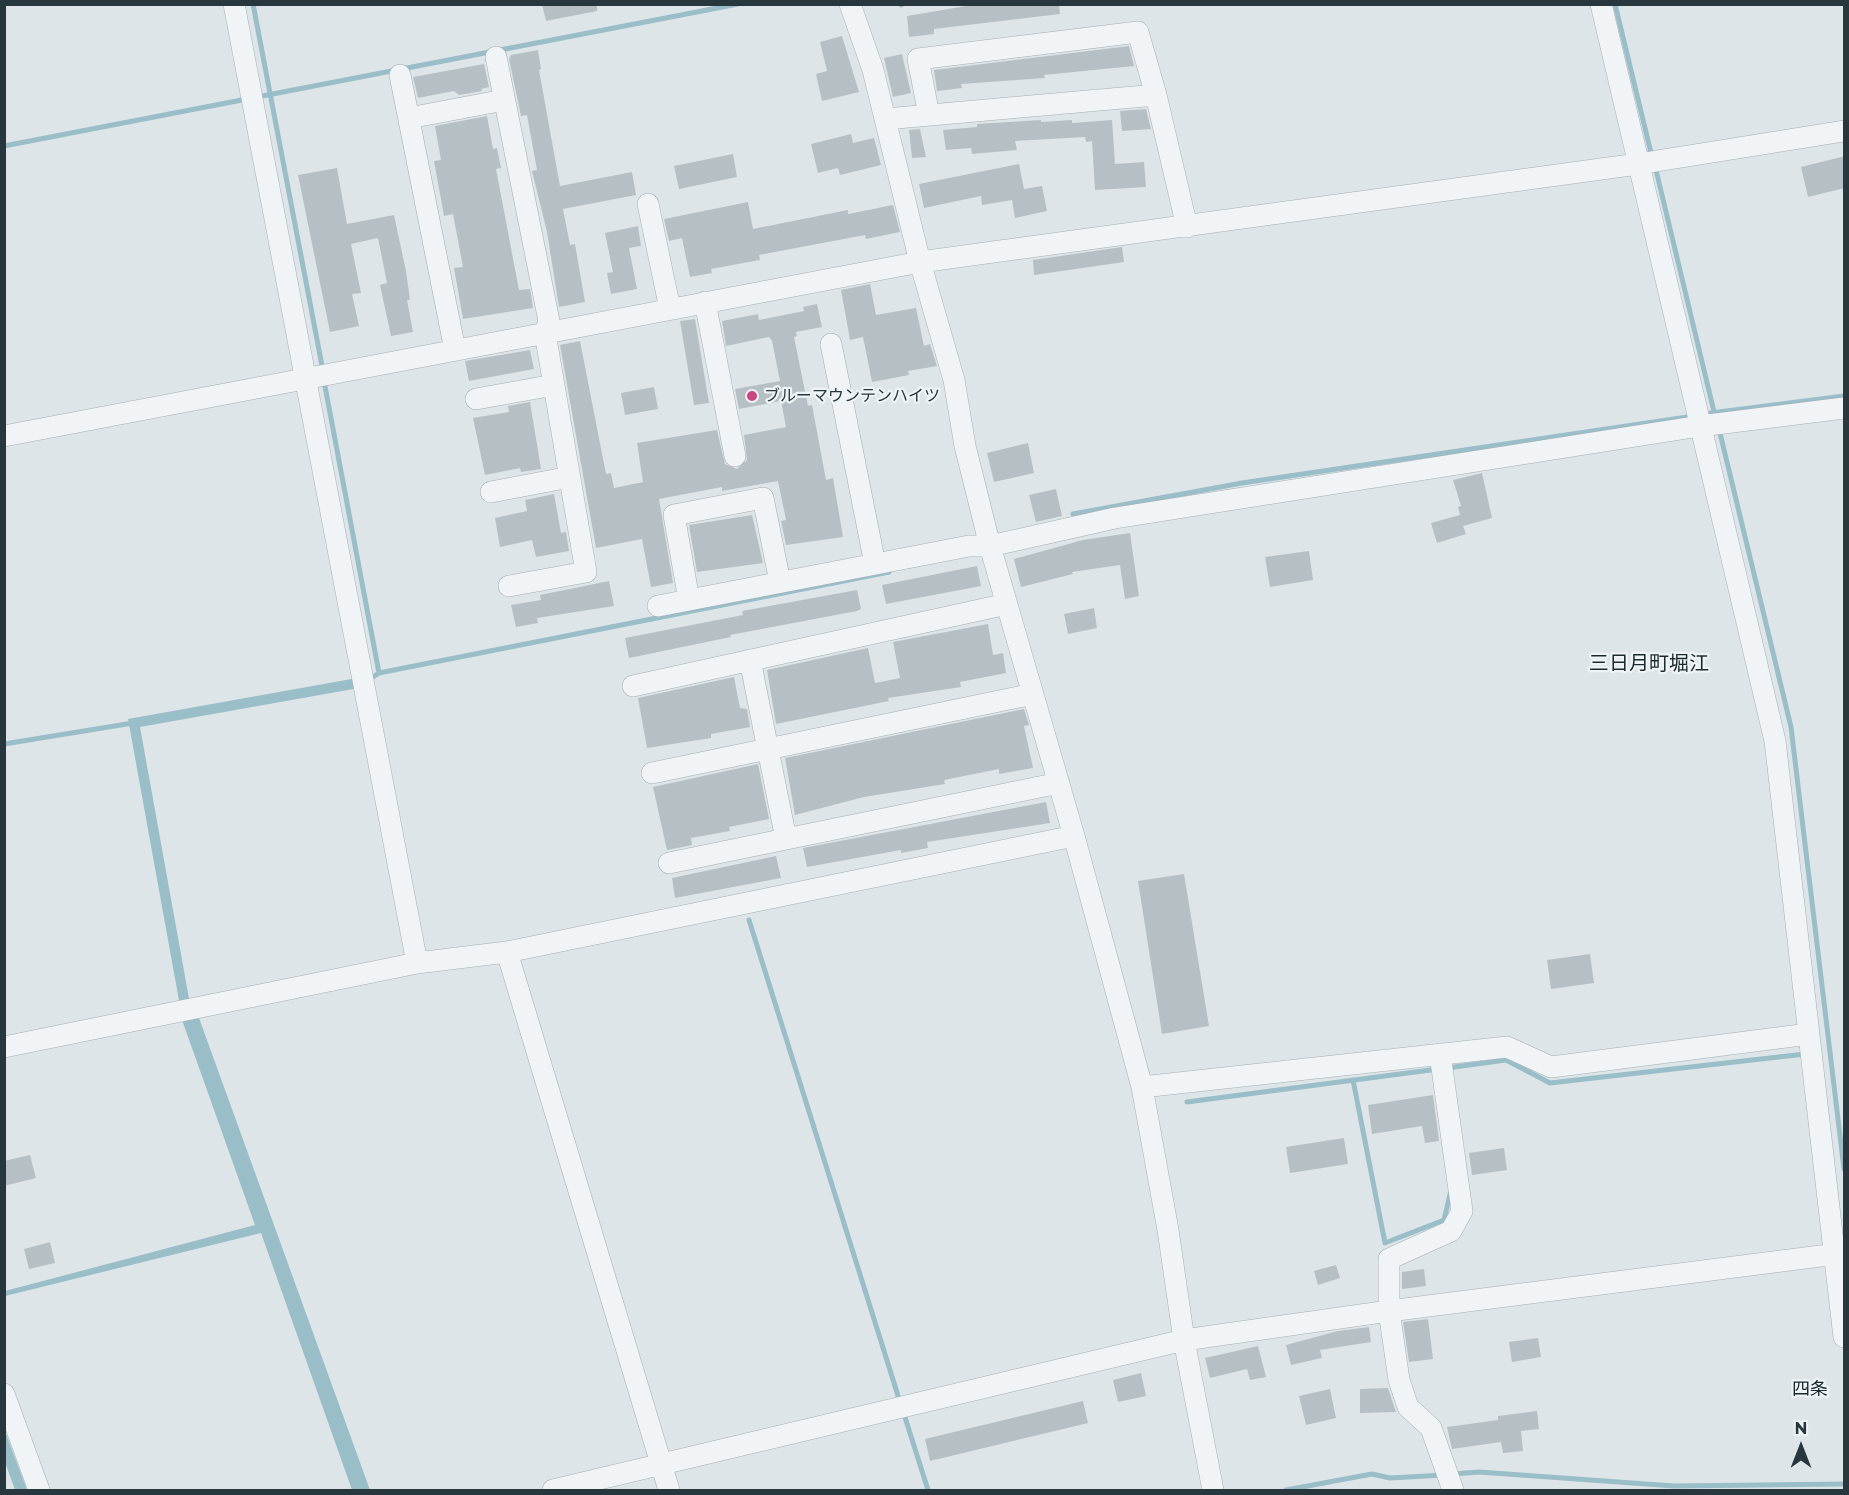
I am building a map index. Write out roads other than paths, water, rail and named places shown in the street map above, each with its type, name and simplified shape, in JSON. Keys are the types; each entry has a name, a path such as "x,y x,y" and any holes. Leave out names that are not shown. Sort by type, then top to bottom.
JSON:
{"street":[{"path":"234,4 417,963"},
{"path":"849,4 873,70 920,262 954,380 965,446 990,546 1074,836 1142,1087 1213,1491"},
{"path":"1601,4 1775,741 1812,1062 1840,1254 1845,1337"},
{"path":"929,115 918,59 1138,32 1156,95 1187,227"},
{"path":"496,57 549,321 545,333 586,572 509,586"},
{"path":"400,75 455,350"},
{"path":"885,119 1156,95"},
{"path":"409,118 504,100"},
{"path":"4,436 920,262 1638,164 1845,131"},
{"path":"648,204 670,309"},
{"path":"705,302 735,456"},
{"path":"831,344 875,564"},
{"path":"476,399 554,385"},
{"path":"658,606 969,546 990,546 1116,518 1700,426 1845,408"},
{"path":"491,492 570,477"},
{"path":"689,600 674,515 718,506 763,498 780,582"},
{"path":"633,686 1007,604"},
{"path":"750,660 786,839"},
{"path":"652,773 1033,694"},
{"path":"669,863 1059,783"},
{"path":"4,1047 417,963 507,952 1074,836"},
{"path":"507,952 669,1491"},
{"path":"1142,1087 1507,1047 1551,1067 1809,1034"},
{"path":"1440,1054 1462,1211 1451,1231 1389,1259 1389,1311 1399,1380 1408,1407 1431,1428 1449,1480"},
{"path":"553,1491 1185,1340 1389,1311 1840,1254"},
{"path":"4,1394 39,1491"}],"water":[{"path":"357,678 359,688 140,727 190,1004 180,1006 128,719"},
{"path":"199,1018 370,1490 352,1490 261,1233 5,1296 5,1291 255,1225 182,1020"},
{"path":"5,1431 27,1490 15,1490 5,1462"}],"waterway":[{"path":"253,4 323,371"},
{"path":"257,97 738,4"},
{"path":"1615,4 1652,157"},
{"path":"4,146 247,99"},
{"path":"1655,166 1716,420"},
{"path":"324,381 379,673 367,681"},
{"path":"1703,414 1844,396"},
{"path":"1073,514 1242,483 1694,416"},
{"path":"1719,429 1791,727 1844,1169"},
{"path":"379,673 889,572"},
{"path":"4,744 133,723"},
{"path":"749,920 900,1402"},
{"path":"1447,1068 1506,1060 1550,1083 1805,1054"},
{"path":"1187,1102 1438,1069"},
{"path":"1353,1080 1385,1243 1444,1220 1451,1190"},
{"path":"903,1411 928,1490"},
{"path":"1453,1474 1479,1472 1674,1486 1844,1484"},
{"path":"1286,1490 1372,1474 1390,1478 1444,1475"}],"place":[{"name":"ブルーマウンテンハイツ","path":"752,396"}],"district":[{"name":"三日月町堀江","path":"1649,664"},
{"name":"四条","path":"1810,1390"}]}
